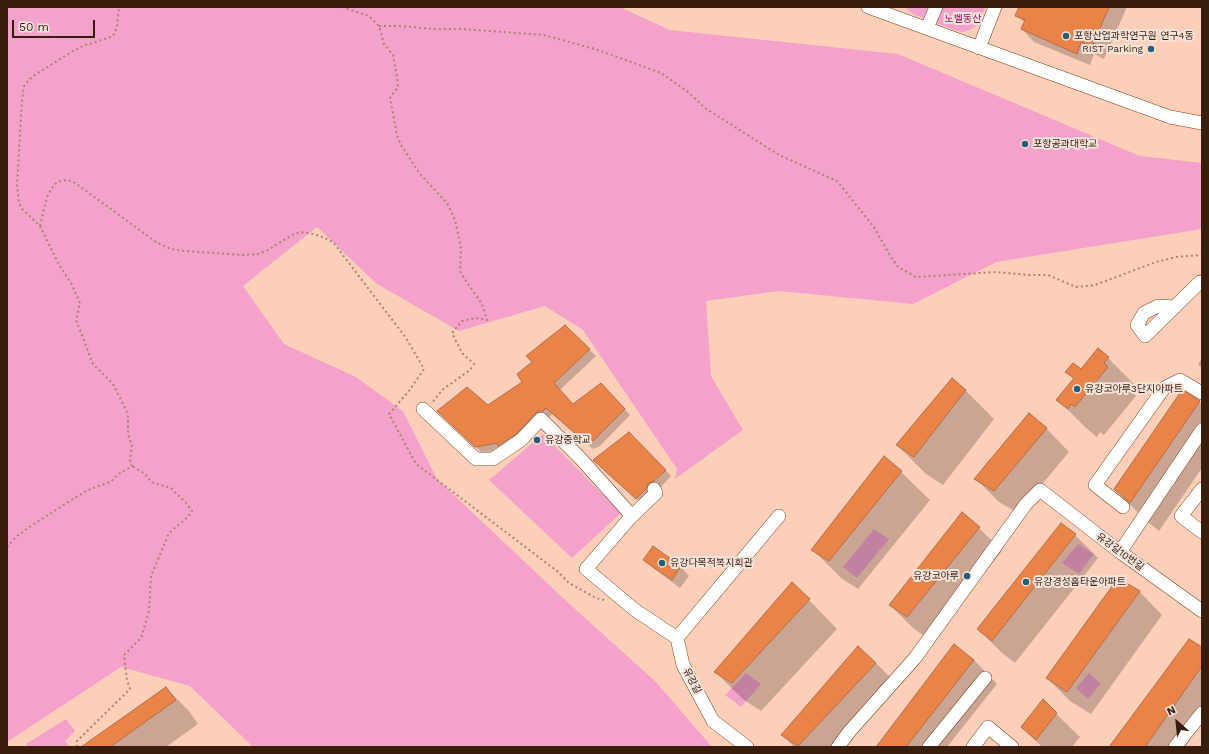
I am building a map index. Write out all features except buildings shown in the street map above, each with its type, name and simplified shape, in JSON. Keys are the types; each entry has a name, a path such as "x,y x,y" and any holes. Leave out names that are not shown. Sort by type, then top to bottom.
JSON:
{"street":[{"path":"868,7 888,10 926,28 978,48 1170,117 1202,123"},
{"path":"926,28 936,7"},
{"path":"978,48 995,7"},
{"path":"1175,307 1200,282 1202,283"},
{"path":"1123,507 1094,485 1164,388 1180,380 1202,393"},
{"path":"424,411 476,459 493,459 522,440 541,419 581,459 632,516"},
{"path":"1120,552 1202,430"},
{"path":"654,489 656,493 632,516 586,569 627,603 677,638 779,516"},
{"path":"1202,489 1181,516 1202,532"},
{"name":"유강길10번길","path":"838,747 849,732 915,658 1026,504 1040,490 1120,552 1202,611"},
{"name":"유강길","path":"677,638 683,665 713,721 748,747"},
{"path":"929,747 985,678"},
{"path":"1175,747 1202,713"},
{"path":"973,747 988,727 1012,747"}],"path":[{"path":"77,747 77,741 130,689 127,680 124,655 141,638 150,611 151,576 169,533 188,517 192,511 172,488 150,482 145,474 132,466 130,460 132,446 128,434 128,414 113,384 93,364 76,320 80,303 71,283 59,265 40,226 22,209 18,198 17,186 24,86 33,76 73,51 87,44 113,36 117,28 119,7"},
{"path":"342,7 369,16 379,26 384,44 393,55 398,77 398,87 390,98 397,135 401,145 420,174 447,202 455,220 461,248 460,271 482,304 487,320 476,318 462,321 452,332 462,353 474,364 470,370 442,390 424,411"},
{"path":"379,26 462,29 544,35 598,50 661,74 688,92 705,108 779,155 837,181 874,227 898,267 916,277 996,272 1048,275 1076,287 1095,285 1156,262 1202,255"},
{"path":"40,226 47,197 52,188 57,182 66,180 72,181 156,242 170,249 200,252 258,254 268,250 296,233 309,233 326,238 332,242 406,338 424,369 409,391 389,414 416,464 557,571 569,583 596,598 627,603"},
{"path":"7,547 16,537 28,528 88,490 110,482 117,475 132,466"}],"green space":[{"path":"7,7 620,7 670,30 898,54 1140,156 1202,163 1202,229 996,262 913,304 779,291 706,301 711,376 743,430 675,479 677,469 583,330 545,306 459,331 377,284 317,227 243,286 284,344 356,377 403,411 437,479 564,599 656,682 712,747 253,747 190,686 121,667 7,742"},
{"name":"노벨동산","path":"904,7 986,7 977,25 970,30 963,32 913,14"},
{"path":"543,434 621,513 572,558 489,480"},
{"path":"874,529 889,539 857,578 843,567"},
{"path":"1078,544 1094,554 1079,574 1062,563"},
{"path":"746,673 761,684 741,707 725,695"},
{"path":"1089,673 1101,684 1088,699 1076,688"},
{"path":"66,719 75,731 65,741 70,747 28,747 26,744"}],"place":[{"name":"포항산업과학연구원 연구4동","path":"1066,36"},
{"name":"RIST Parking","path":"1151,49"},
{"name":"포항공과대학교","path":"1025,144"},
{"name":"유강코아루3단지아파트","path":"1077,389"},
{"name":"유강중학교","path":"537,440"},
{"name":"유강다목적복지회관","path":"662,563"},
{"name":"유강코아루","path":"967,576"},
{"name":"유강경성홈타운아파트","path":"1026,582"}]}
